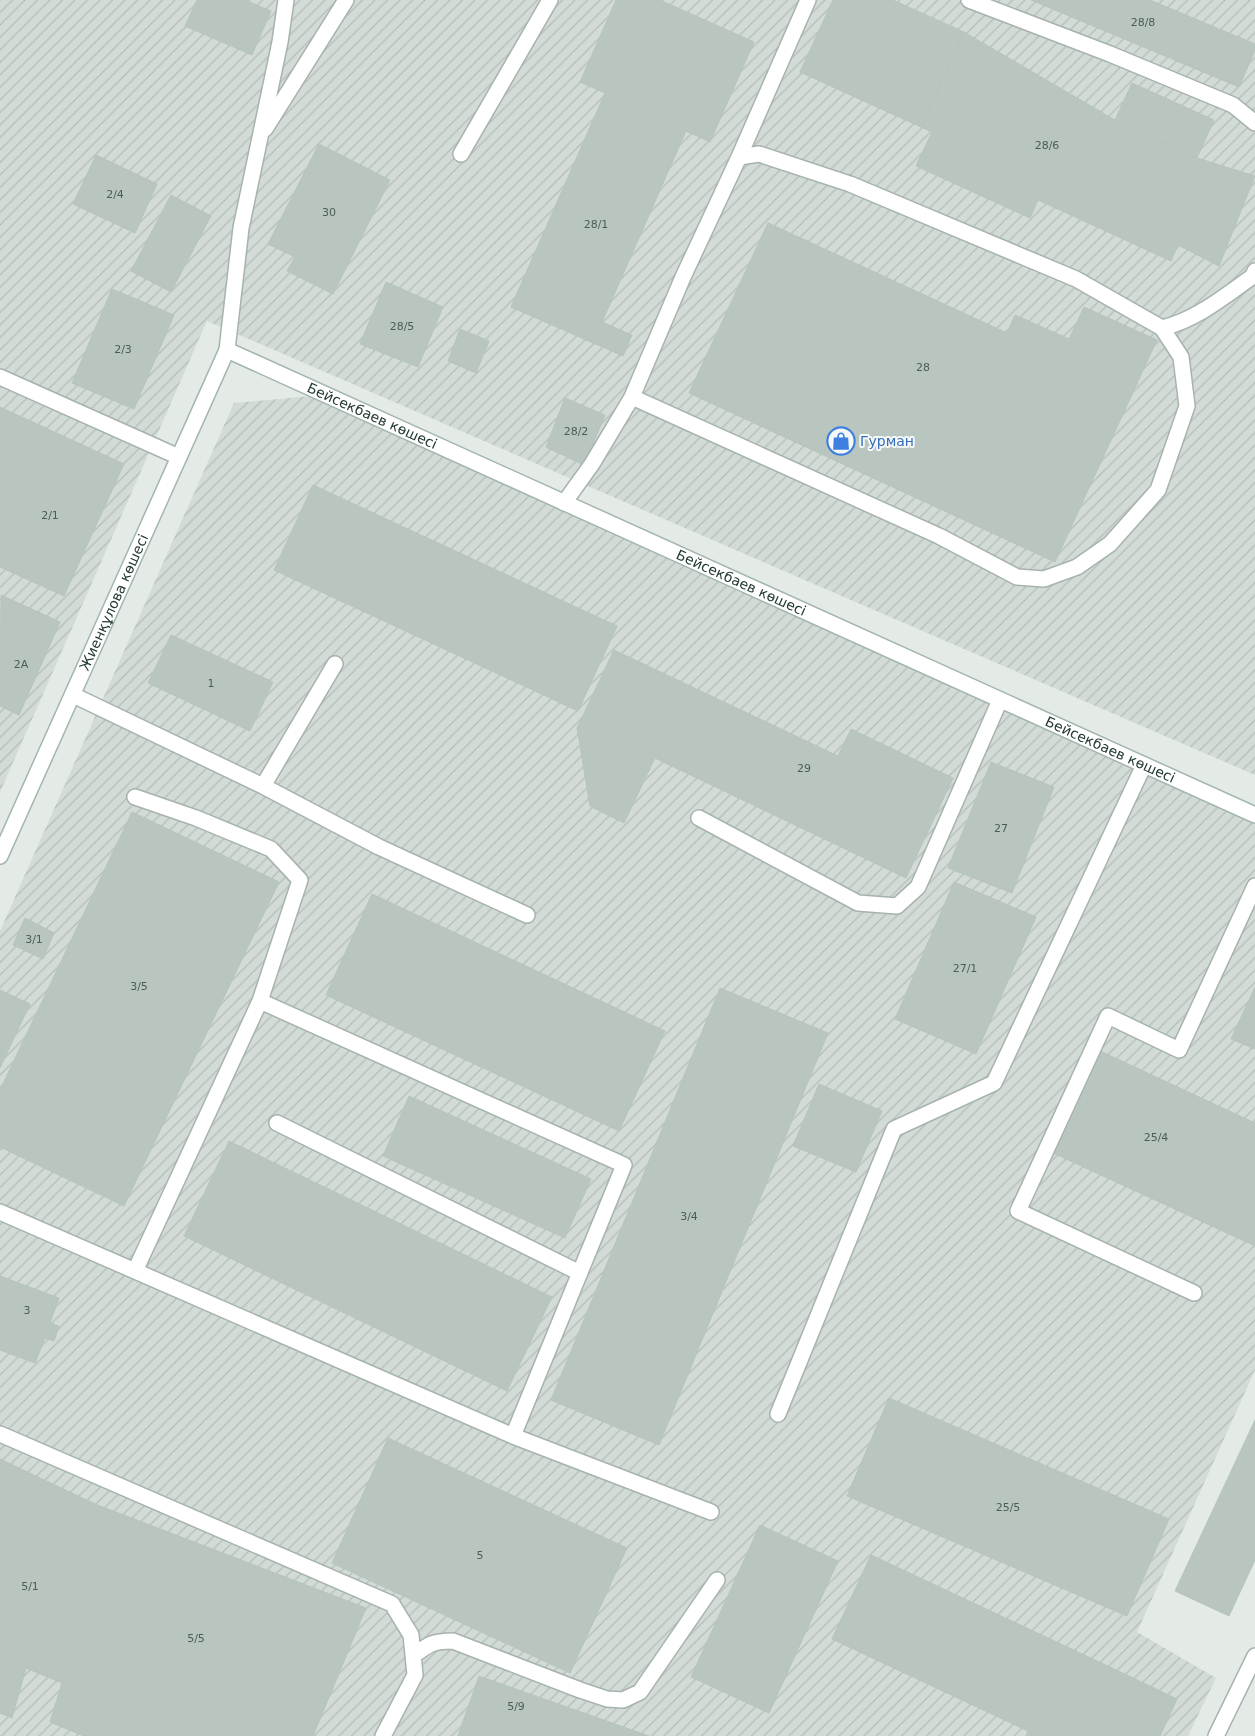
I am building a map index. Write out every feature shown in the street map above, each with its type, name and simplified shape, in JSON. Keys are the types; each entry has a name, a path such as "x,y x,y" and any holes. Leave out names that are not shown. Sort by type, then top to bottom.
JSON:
{"street":[{"name":"Жиенқұлова көшесі","path":"0,856 4,836 72,695 227,350 241,228 280,42 286,0"},
{"path":"260,137 346,0"},
{"path":"461,154 550,0"},
{"path":"564,503 592,464 632,397 683,277 739,157 808,0"},
{"path":"969,0 1110,54 1233,105 1255,123"},
{"path":"632,397 939,536 1017,577 1044,579 1077,568 1110,544 1158,490 1187,406 1181,356 1162,328 1076,279 850,184 759,154 739,157"},
{"path":"1162,328 1213,305 1253,276 1255,271"},
{"name":"Бейсекбаев көшесі","path":"227,350 1255,815"},
{"path":"0,377 179,457"},
{"path":"263,786 335,664"},
{"path":"72,695 263,786 379,847 527,915"},
{"path":"699,818 858,903 897,906 918,887 1000,700"},
{"path":"778,1414 894,1129 994,1083 1144,765"},
{"path":"135,797 196,818 270,848 300,880 260,1001 135,1271"},
{"path":"1194,1293 1018,1211 1108,1016 1179,1050 1255,886"},
{"path":"260,1001 624,1165 513,1436"},
{"path":"277,1123 580,1273"},
{"path":"0,1212 513,1436 711,1512"},
{"path":"0,1434 392,1604 411,1635 415,1675 383,1736"},
{"path":"413,1656 436,1641 453,1640 580,1690 607,1699 623,1700 640,1692 717,1580"},
{"path":"1216,1736 1255,1656"}],"shaded area":[{"path":"0,0 1255,0 1255,775 207,321 0,792"},
{"path":"312,396 1255,811 1255,1370 1137,1632 1216,1678 1188,1736 0,1736 0,931 234,403"}],"building":[{"path":"197,0 245,0 271,11 252,55 185,26"},
{"path":"616,0 660,0 754,42 710,142 686,131 602,322 632,335 623,356 511,307 605,93 580,82"},
{"path":"833,0 893,0 964,32 921,127 800,72"},
{"path":"1031,0 1150,0 1255,44 1255,50 1239,87"},
{"path":"964,32 1115,120 1197,158 1255,176 1219,266 1178,245 1171,261 1038,200 1030,218 916,166 932,132 921,127"},
{"path":"1132,83 1214,120 1197,158 1115,120"},
{"path":"319,144 390,180 333,294 287,271 295,257 268,244"},
{"path":"96,155 157,184 135,233 73,204"},
{"path":"171,195 211,216 171,292 131,271"},
{"path":"768,223 1007,333 1015,315 1069,339 1084,307 1157,340 1055,562 689,393"},
{"path":"386,282 443,307 418,367 360,344"},
{"path":"112,289 174,315 134,409 72,383"},
{"path":"460,329 489,341 476,373 448,361"},
{"path":"565,398 605,415 584,465 546,447"},
{"path":"0,407 124,464 64,596 0,567"},
{"path":"313,485 617,626 578,711 274,570"},
{"path":"1,595 60,622 19,715 0,706"},
{"path":"171,635 273,682 250,731 148,683"},
{"path":"614,650 838,756 851,729 953,778 906,878 655,758 624,823 590,806 577,728"},
{"path":"991,762 1054,787 1012,893 948,868"},
{"path":"132,812 279,882 124,1206 0,1147 0,1090"},
{"path":"954,882 1036,917 976,1054 895,1019"},
{"path":"372,894 665,1031 619,1131 326,995"},
{"path":"25,918 54,933 43,959 13,945"},
{"path":"1255,987 1255,1049 1231,1039"},
{"path":"720,988 828,1033 659,1445 551,1400"},
{"path":"0,990 30,1004 0,1068"},
{"path":"1098,1050 1255,1123 1255,1246 1051,1152"},
{"path":"819,1084 882,1111 856,1172 793,1146"},
{"path":"409,1096 591,1179 565,1238 383,1156"},
{"path":"229,1141 552,1297 507,1391 184,1236"},
{"path":"0,1276 59,1298 50,1323 59,1326 54,1341 45,1338 35,1363 0,1350"},
{"path":"889,1398 1169,1519 1127,1616 847,1496"},
{"path":"1255,1420 1255,1560 1229,1616 1175,1591"},
{"path":"388,1438 627,1548 570,1673 332,1563"},
{"path":"0,1459 95,1504 26,1668 12,1718 0,1713"},
{"path":"95,1504 366,1608 313,1736 84,1736 50,1722 62,1683 26,1668"},
{"path":"760,1525 838,1561 769,1713 691,1677"},
{"path":"871,1555 1112,1668 1080,1736 1026,1736 1028,1731 832,1639"},
{"path":"1112,1668 1177,1699 1160,1736 1080,1736"},
{"path":"479,1676 649,1736 458,1736"}],"place":[{"name":"Гурман","path":"841,441"}]}
